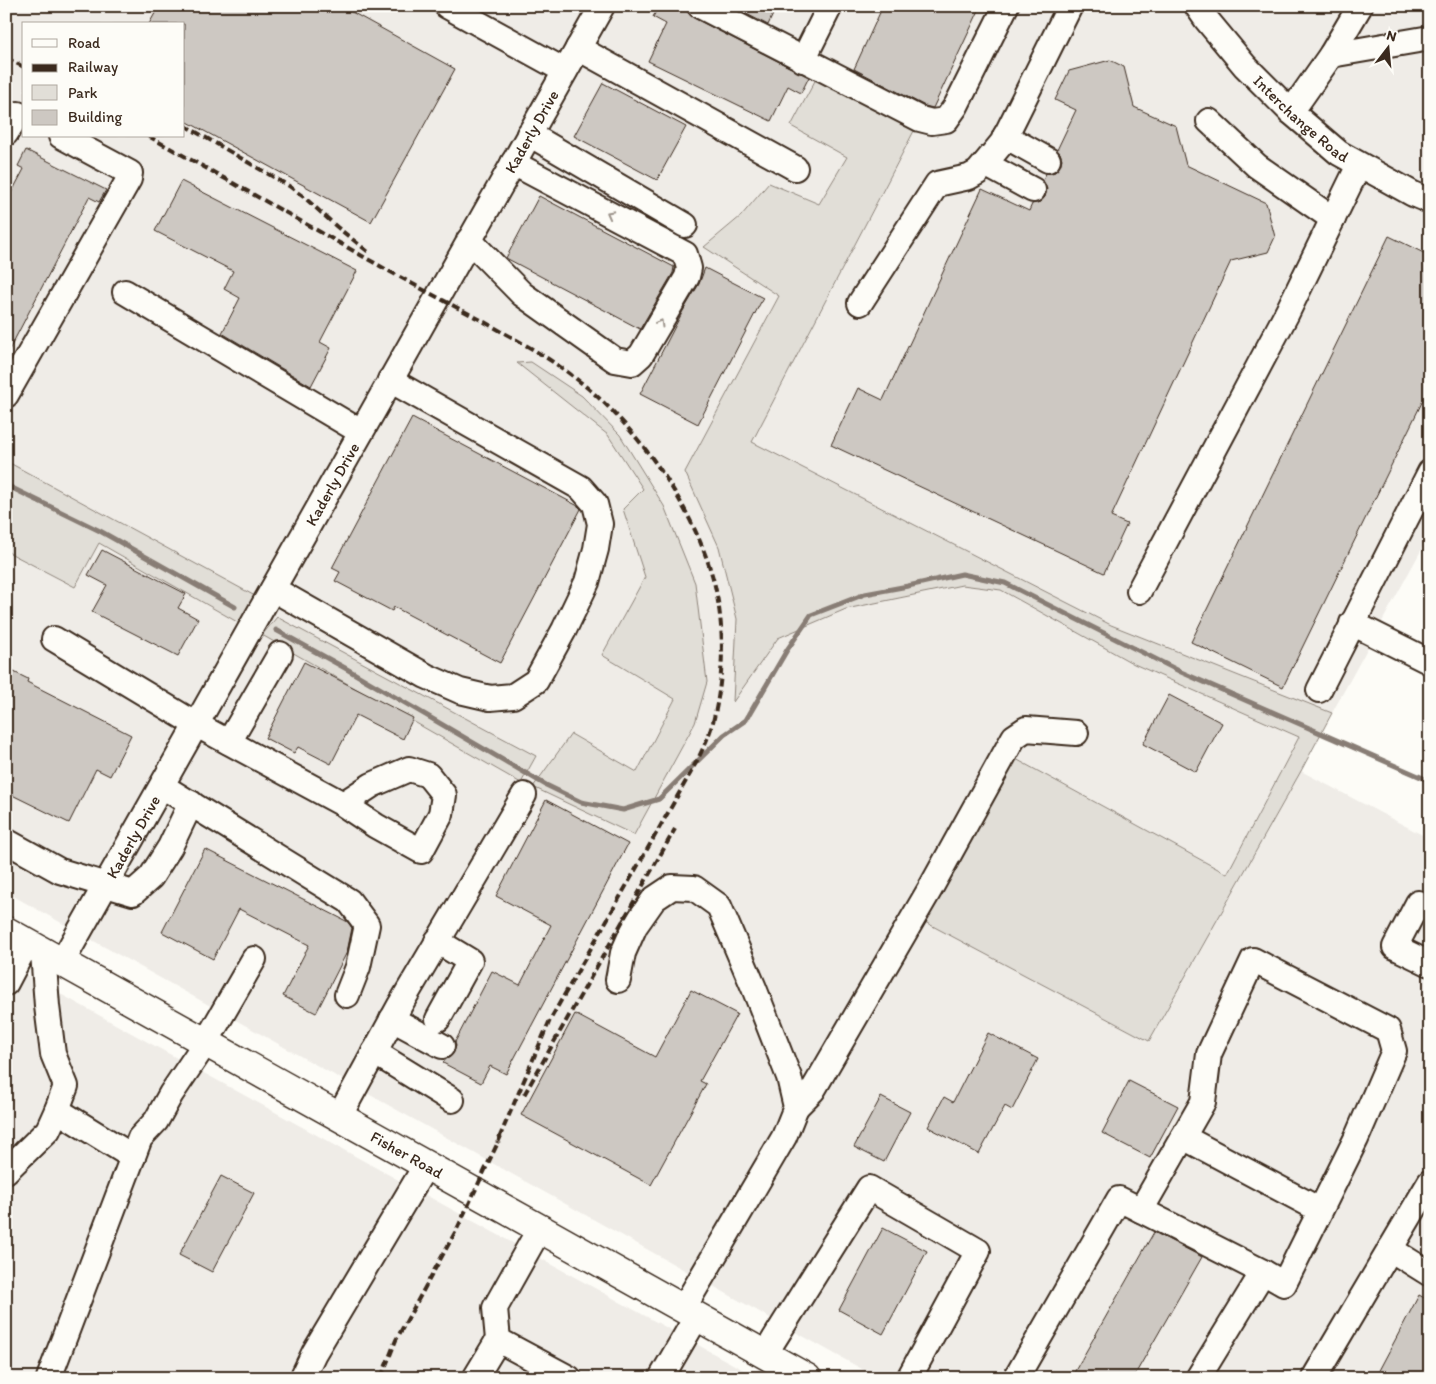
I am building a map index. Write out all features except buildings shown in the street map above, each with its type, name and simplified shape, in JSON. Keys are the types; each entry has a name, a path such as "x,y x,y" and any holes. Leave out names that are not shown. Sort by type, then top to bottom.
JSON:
{"main road":[{"name":"Fisher Road","path":"35,947 765,1354 799,1376"}],"street":[{"path":"447,6 565,71"},
{"name":"Kaderly Drive","path":"6,983 35,947 106,885 602,6"},
{"path":"700,6 920,119 932,122 946,120 956,106 1006,6"},
{"path":"803,60 830,6"},
{"path":"860,303 937,184 969,177 978,172 1002,143 1070,6"},
{"path":"1291,112 1331,56 1360,6"},
{"name":"Interchange Road","path":"1206,10 1245,66 1291,112 1339,153 1413,194 1430,201"},
{"path":"1331,56 1430,38"},
{"path":"578,48 795,168"},
{"path":"6,133 18,114 22,116"},
{"path":"1209,120 1258,166 1333,219"},
{"path":"529,134 685,225"},
{"path":"1005,136 1048,160"},
{"path":"6,395 129,180 130,173 65,138"},
{"path":"469,240 522,294 615,360 632,363 640,355 687,277 689,268 685,254 513,162"},
{"path":"985,164 1032,190"},
{"path":"1139,590 1287,313 1360,165"},
{"path":"124,292 361,432"},
{"path":"273,589 426,676 460,691 490,698 513,696 536,680 564,630 587,582 596,549 600,524 595,504 581,488 390,380"},
{"path":"1319,690 1430,472"},
{"path":"1352,623 1430,662"},
{"path":"54,639 196,725 343,804"},
{"path":"228,742 280,654"},
{"path":"661,1378 690,1312 784,1137 796,1107 813,1090 818,1082 930,889 1014,737 1026,729 1076,733"},
{"path":"162,786 349,901 366,925 358,967 347,995"},
{"path":"339,1116 392,1019 524,795"},
{"path":"6,841 60,871 133,893 151,878 170,847 191,803"},
{"path":"618,980 622,954 635,926 654,899 672,887 694,888 719,906 789,1077 796,1107"},
{"path":"1418,903 1395,947 1430,964"},
{"path":"437,941 470,961 438,1019"},
{"path":"6,1171 48,1130 66,1086 53,1054 48,1006 35,947"},
{"path":"49,1378 140,1138 156,1121 171,1094 206,1042 254,959"},
{"path":"1016,1378 1119,1199 1284,1284 1356,1138 1394,1051 1388,1030 1253,960 1209,1054 1203,1102 1141,1210"},
{"path":"392,1019 442,1046"},
{"path":"374,1052 452,1100"},
{"path":"57,1110 133,1157"},
{"path":"1183,1138 1320,1210"},
{"path":"302,1378 314,1353 426,1165"},
{"path":"1314,1378 1430,1182"},
{"path":"765,1354 869,1188 978,1251 910,1378"},
{"path":"475,1378 498,1340 495,1308 540,1228"},
{"path":"1390,1249 1430,1274"},
{"path":"1198,1378 1263,1272"},
{"path":"498,1340 569,1378"}],"shaded area":[{"path":"6,6 1430,6 1430,534 1332,713 1111,625 752,442 915,130 848,157 819,204 769,183 741,216 705,246 779,296 686,473 719,547 737,619 733,701 777,638 846,609 962,585 1001,590 1134,664 1299,737 1227,874 1014,758 925,921 1149,1041 1301,771 1430,839 1430,1378 878,1378 6,892 6,551 75,587 99,543 239,623 255,597 6,461"},
{"path":"6,964 758,1378 6,1378"}],"green space":[{"path":"817,77 915,129 752,442 1111,625 1332,713 1149,1041 925,922 1014,758 1227,874 1299,737 1134,664 1001,590 962,585 846,609 778,638 733,702 737,619 719,547 685,472 779,296 704,247 741,216 769,183 819,204 847,157 791,126"},
{"path":"531,362 582,396 620,435 664,506 695,583 707,682 695,723 634,835 533,787 571,734 637,772 675,699 602,655 645,577 623,509 643,489 608,435 517,363"},
{"path":"6,461 255,596 239,623 99,543 75,587 6,551"},
{"path":"277,617 536,756 521,783 262,635"}],"waterway":[{"path":"6,485 100,531 235,607"},
{"path":"276,630 546,785 581,802 623,810 659,799 724,735 746,720 787,650 811,615 865,594 962,574 1005,583 1181,672 1430,781"}],"railway":[{"path":"6,58 22,66"},
{"path":"185,126 289,186 371,254"},
{"path":"152,138 387,270 517,340 543,355 579,381 623,422 663,473 695,529 706,558 715,586 722,637 719,689 711,729 690,774 550,1020 497,1143"},
{"path":"524,1095 675,829"},
{"path":"381,1378 396,1340 457,1229 501,1136"}]}
